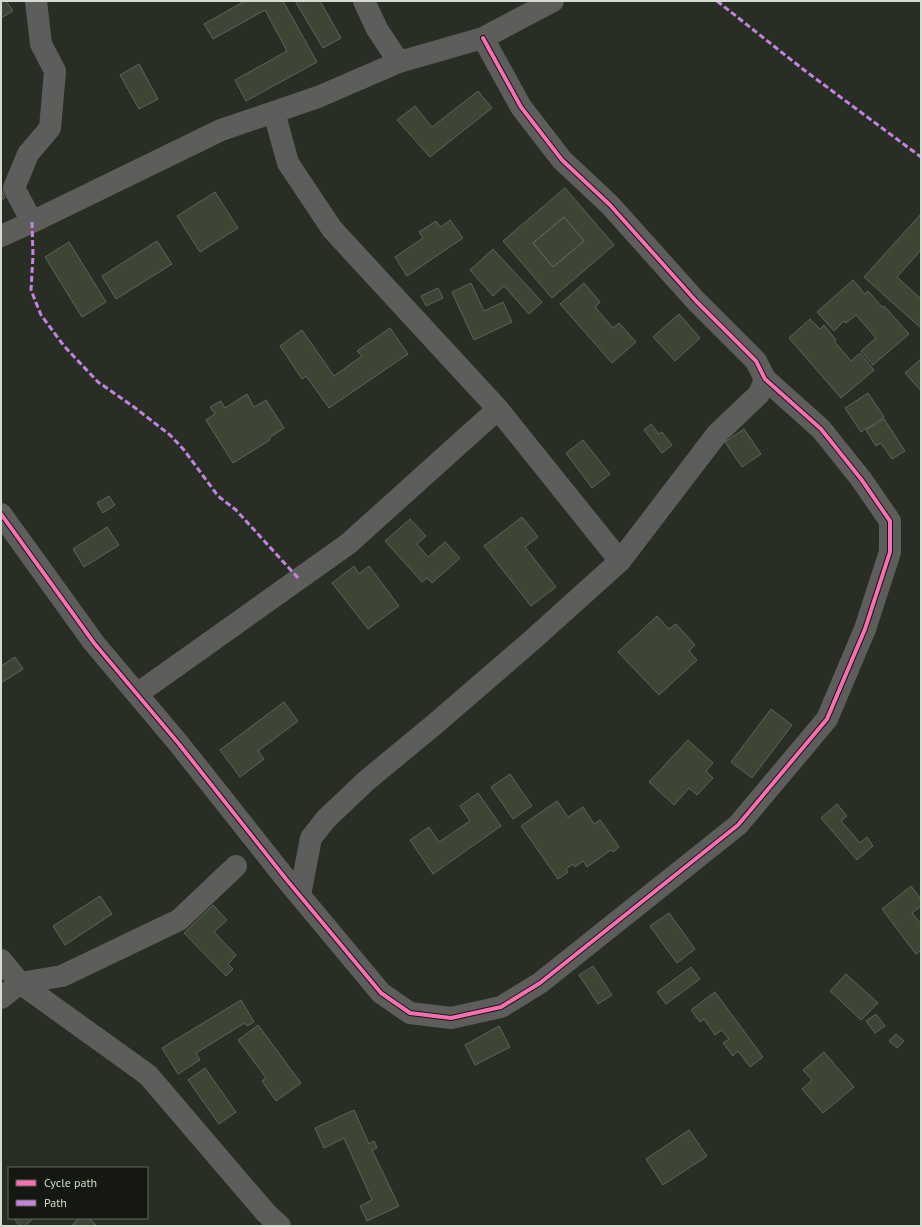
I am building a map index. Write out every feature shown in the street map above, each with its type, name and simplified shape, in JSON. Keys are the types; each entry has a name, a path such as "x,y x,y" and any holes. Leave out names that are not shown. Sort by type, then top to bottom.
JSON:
{"street":[{"path":"32,222 14,188 28,154 50,128 55,71 41,44 36,1"},
{"path":"364,1 376,29 398,62"},
{"path":"1,236 221,130 318,97 398,62 483,38 553,1"},
{"path":"1,514 94,643 179,744 300,895 381,993 410,1013 451,1018 501,1007 540,982 738,825 827,719 865,629 890,552 890,521 861,479 821,429 765,378 756,361 696,302 610,205 562,160 521,107 483,38"},
{"path":"274,112 288,163 332,229 498,409 620,561"},
{"path":"300,895 311,838 326,819 366,781 524,647 620,561 717,434 759,394 765,378"},
{"path":"137,694 348,544 498,409"},
{"path":"1,998 20,983 62,976 179,920 236,866"},
{"path":"1,960 20,983 148,1075 266,1213 280,1226"}],"building":[{"path":"1,1 6,1 13,11 1,18"},
{"path":"245,1 283,1 317,62 246,101 235,80 287,51 265,10 213,39 204,24"},
{"path":"295,1 320,1 341,38 323,48"},
{"path":"139,64 158,99 139,109 120,75"},
{"path":"478,91 492,108 430,157 397,120 415,106 432,127"},
{"path":"565,188 614,245 552,298 503,241","holes":["564,217 584,241 553,267 533,243"]},
{"path":"1,189 5,198 1,200"},
{"path":"215,192 238,228 200,252 177,216"},
{"path":"921,214 921,250 897,277 920,298 921,296 921,328 864,277"},
{"path":"564,217 584,241 553,267 533,243"},
{"path":"450,220 463,238 407,276 395,257 423,238 419,232 436,221 441,227"},
{"path":"157,241 172,264 116,299 102,276"},
{"path":"69,242 106,302 82,317 45,257"},
{"path":"493,249 542,302 529,314 504,286 493,296 470,270"},
{"path":"853,280 865,294 868,291 882,307 884,306 909,334 873,365 861,351 876,338 856,315 846,323 844,321 834,331 817,312"},
{"path":"471,283 484,311 503,302 512,322 474,340 452,292"},
{"path":"584,283 600,302 595,307 613,328 619,323 636,342 612,363 560,304"},
{"path":"438,288 443,298 426,306 421,296"},
{"path":"679,314 700,338 675,361 653,337"},
{"path":"810,319 820,329 824,325 836,340 834,341 851,361 860,353 874,370 841,398 789,338"},
{"path":"390,328 408,354 329,408 306,376 302,379 280,346 302,330 334,376 362,356 357,351"},
{"path":"921,359 921,391 905,373"},
{"path":"868,393 884,417 861,432 845,408"},
{"path":"247,394 254,407 266,400 284,428 269,438 270,440 233,463 206,420 215,414 210,407 221,401 225,408"},
{"path":"884,419 905,451 892,459 881,443 876,446 866,430"},
{"path":"651,424 659,434 662,432 672,445 662,453 644,430"},
{"path":"744,429 761,454 742,467 725,442"},
{"path":"583,440 610,474 592,488 566,453"},
{"path":"109,496 115,505 103,513 97,503"},
{"path":"522,517 538,537 525,547 556,587 531,606 484,546"},
{"path":"410,519 426,536 417,544 428,557 445,542 460,558 432,583 427,578 422,582 385,541"},
{"path":"107,527 119,545 84,567 73,549"},
{"path":"354,566 359,574 369,566 399,606 368,629 332,583"},
{"path":"657,616 669,629 676,624 695,645 689,651 697,660 659,695 618,652"},
{"path":"15,657 23,669 1,683 1,666"},
{"path":"284,702 298,721 258,751 264,759 240,777 220,750"},
{"path":"771,709 792,725 752,778 731,762"},
{"path":"688,740 713,763 706,771 713,778 697,795 689,788 674,805 649,782"},
{"path":"510,774 532,806 513,819 491,787"},
{"path":"478,793 501,826 433,874 410,840 429,827 439,842 470,821 460,806"},
{"path":"557,801 568,817 583,807 594,824 600,820 619,847 613,852 611,850 587,867 583,861 575,867 573,864 566,869 568,872 558,879 521,826"},
{"path":"837,804 847,816 841,821 860,843 867,837 873,846 857,860 821,818"},
{"path":"911,886 921,899 921,906 912,913 921,924 921,950 916,954 882,909"},
{"path":"100,896 112,914 65,945 53,926"},
{"path":"213,905 227,920 214,932 236,955 228,964 233,969 226,976 184,933"},
{"path":"669,913 695,949 677,963 650,926"},
{"path":"593,966 612,995 598,1004 579,975"},
{"path":"691,967 700,979 666,1004 657,992"},
{"path":"846,974 878,1003 861,1020 830,991"},
{"path":"715,992 763,1057 750,1067 738,1051 733,1056 723,1043 729,1039 722,1030 715,1035 704,1019 700,1022 691,1010"},
{"path":"241,1000 254,1022 247,1026 245,1023 196,1053 200,1060 178,1074 162,1048"},
{"path":"876,1014 885,1026 875,1033 866,1021"},
{"path":"258,1025 301,1083 276,1101 262,1081 266,1078 238,1040"},
{"path":"499,1026 510,1047 475,1065 465,1045"},
{"path":"896,1034 904,1041 897,1048 889,1041"},
{"path":"824,1052 854,1087 823,1113 802,1089 812,1080 803,1070"},
{"path":"205,1068 236,1112 219,1124 188,1080"},
{"path":"354,1110 369,1144 374,1141 377,1148 372,1150 399,1206 367,1221 360,1206 372,1200 344,1138 324,1148 315,1128"},
{"path":"689,1130 707,1156 663,1185 646,1159"},
{"path":"14,1219 33,1219 24,1226 20,1226"},
{"path":"79,1219 90,1219 97,1226 71,1226"}],"marked path":[{"path":"717,1 804,70 921,157"},
{"path":"32,222 33,255 31,290 41,315 64,346 98,382 134,407 170,435 184,450 218,496 236,510 299,579"}],"cycle path":[{"path":"1,514 94,643 179,744 286,879 381,993 410,1013 451,1018 501,1007 540,983 738,825 827,719 865,629 890,552 890,521 861,479 821,429 765,379 756,361 696,301 610,205 562,160 521,107 483,38"}]}
